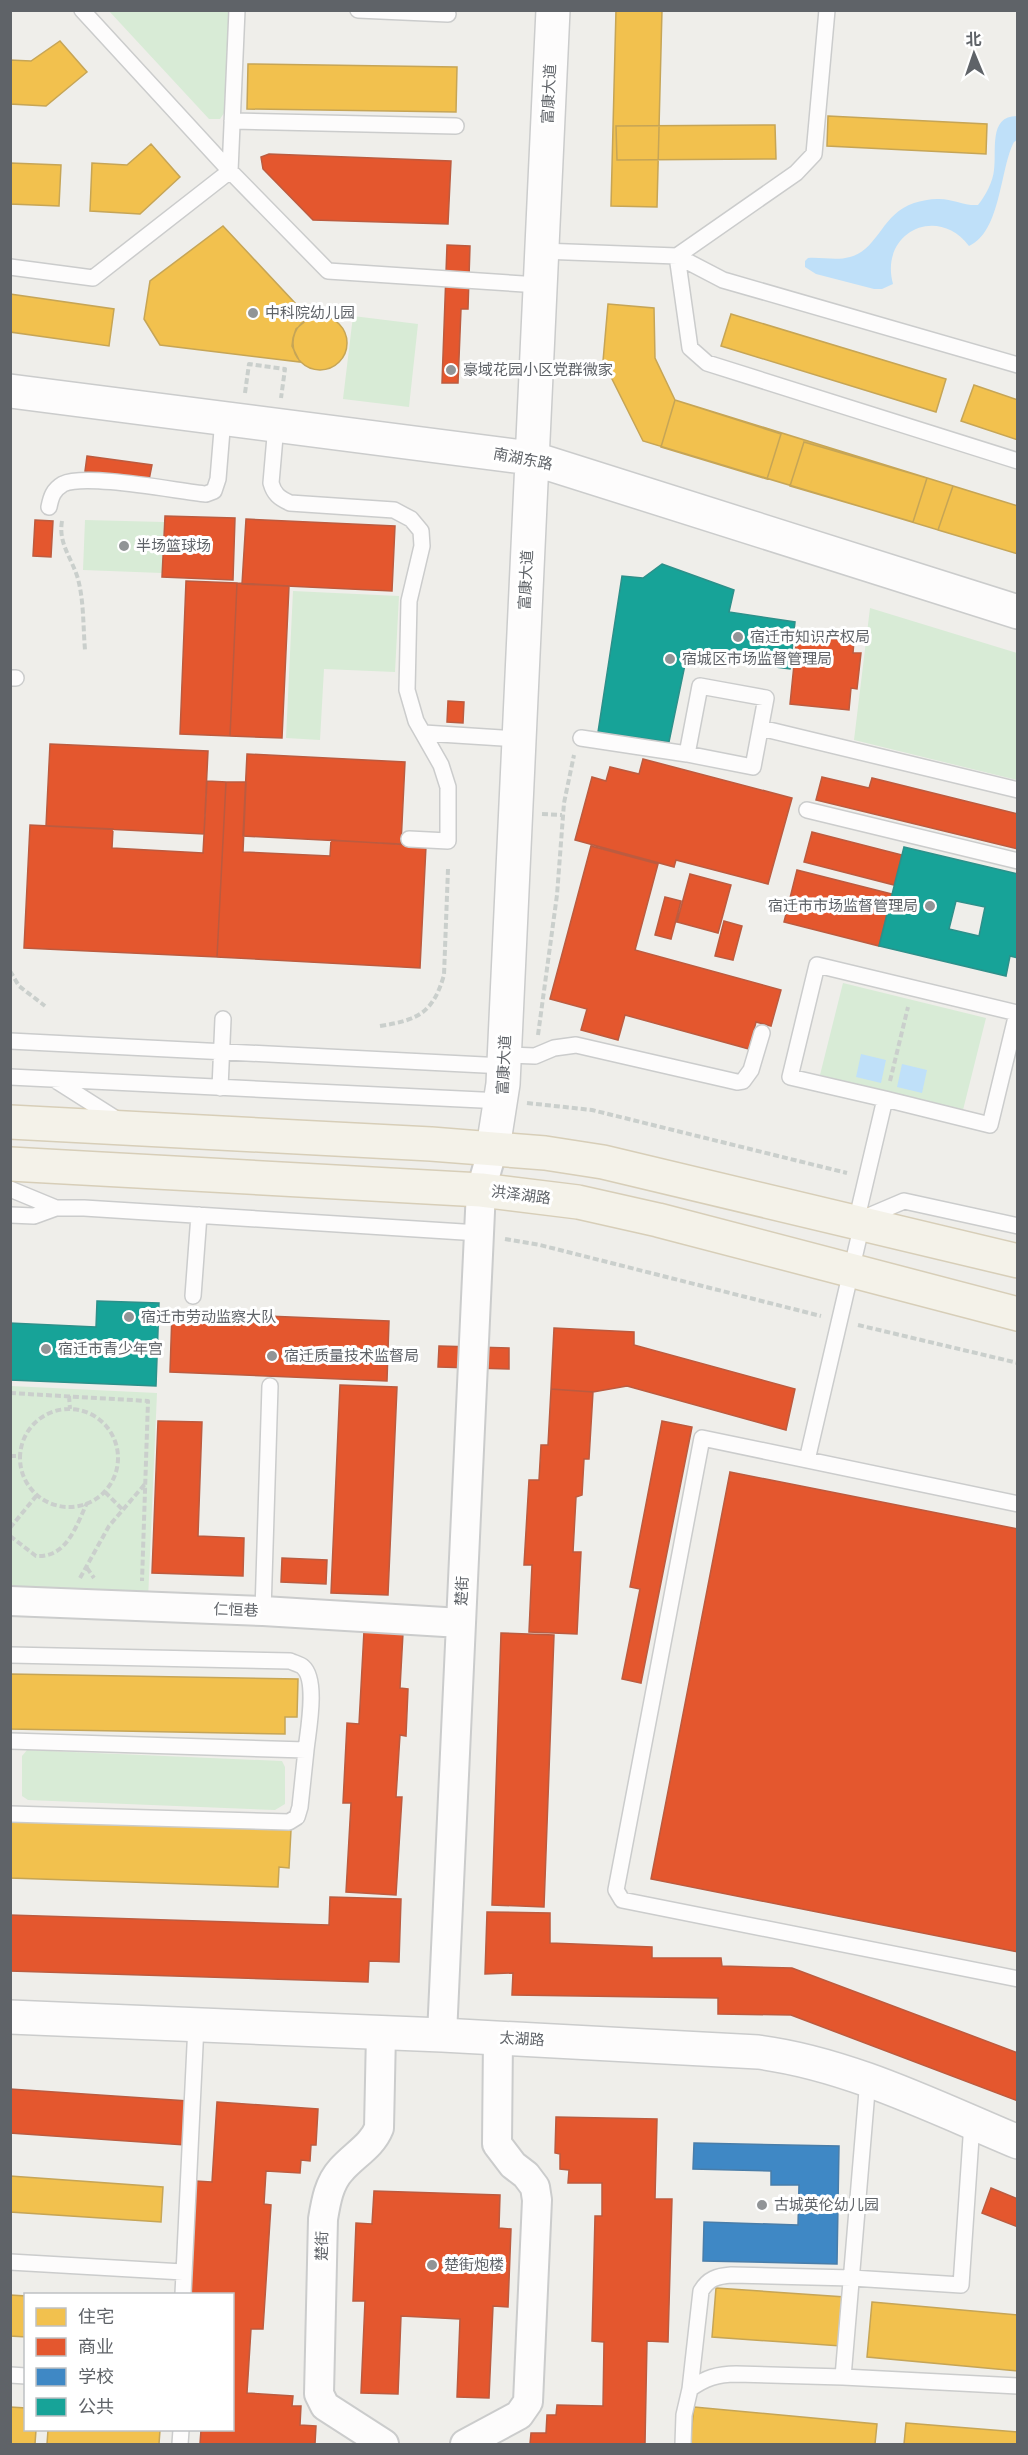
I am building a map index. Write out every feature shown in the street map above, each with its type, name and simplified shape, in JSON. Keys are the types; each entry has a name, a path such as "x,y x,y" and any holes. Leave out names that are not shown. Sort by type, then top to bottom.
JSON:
{"main road":[{"path":"10,1122 494,1148 603,1162 1017,1261"},
{"name":"洪泽湖路","path":"10,1164 481,1190 578,1202 1017,1314"}],"street":[{"name":"富康大道","path":"494,1148 502,1101 515,1059 519,739 553,10"},
{"name":"南湖东路","path":"10,391 531,458 1017,612"},
{"name":"楚街","path":"442,2035 478,1233 481,1190 494,1148"},
{"name":"仁恒巷","path":"10,1601 262,1611 461,1623"},
{"name":"太湖路","path":"10,2018 442,2035 758,2052 802,2060 868,2079 1017,2142"},
{"name":"楚街","path":"381,2033 379,2128 374,2139 354,2156 336,2177 326,2199 322,2219 319,2394 325,2406 384,2445"},
{"path":"465,2445 519,2415 524,2411 528,2402 537,2200 535,2187 531,2181 513,2165 496,2144 498,2038"}],"lane":[{"path":"81,10 230,171 328,271 539,285"},
{"path":"10,267 93,278 230,171 237,10"},
{"path":"358,10 448,14"},
{"path":"677,256 796,172 814,154 827,10"},
{"path":"232,121 456,126"},
{"path":"541,251 677,256 723,280 1017,365"},
{"path":"677,256 690,348 707,363 1017,461"},
{"path":"49,507 52,494 71,482 93,480 206,494 214,491 232,419"},
{"path":"276,425 271,483 273,491 279,498 290,503 394,510 411,519 421,531 422,546 409,601 406,690 411,708 441,765 448,787 448,841 409,839"},
{"path":"581,738 687,754 753,767 766,698 700,686 687,754"},
{"path":"761,728 1017,790"},
{"path":"424,733 519,739"},
{"path":"807,810 1017,861"},
{"path":"817,965 913,988 1017,1013 990,1125 790,1077 817,965"},
{"path":"220,1088 223,1019"},
{"path":"10,1041 222,1051 515,1059 554,1048 576,1045 737,1082 743,1081 751,1070 762,1033"},
{"path":"10,1077 502,1101"},
{"path":"54,1079 131,1128"},
{"path":"807,1460 851,1271 866,1178 885,1099"},
{"path":"10,1189 56,1208 478,1233"},
{"path":"859,1223 904,1201 1017,1226"},
{"path":"10,1215 34,1216 56,1208"},
{"path":"193,1296 199,1215"},
{"path":"262,1611 270,1386"},
{"path":"1017,1504 702,1438 616,1890 622,1900 1017,1979"},
{"path":"10,1655 290,1661 302,1665 308,1672 312,1686 300,1807 297,1817 290,1822 10,1814"},
{"path":"10,1741 306,1750"},
{"path":"183,2293 196,2025"},
{"path":"843,2377 868,2079"},
{"path":"683,2445 684,2415 690,2389 701,2291 705,2284 716,2277 731,2274 961,2285 972,2123"},
{"path":"10,2262 183,2272"},
{"path":"690,2389 702,2380 719,2374 843,2377 1017,2386"}],"path":[{"path":"232,419 249,364 285,369 276,425"},
{"path":"66,513 62,524 62,544 78,578 82,600 85,650"},
{"path":"515,1059 556,895 563,809 575,752"},
{"path":"380,1026 407,1022 421,1015 432,1004 439,990 444,975 448,869"},
{"path":"10,971 19,986 45,1005"},
{"path":"885,1099 913,988"},
{"path":"502,1101 592,1110 866,1178"},
{"path":"478,1233 540,1245 1017,1364"},
{"path":"10,1393 148,1401 141,1590"},
{"path":"69,1396 70,1409"},
{"path":"70,1409 85,1412 98,1419 109,1430 116,1444 118,1461 114,1477 105,1492 75,1507 58,1506 37,1495 30,1488 22,1473 19,1456 30,1428 41,1417 55,1411 70,1409"},
{"path":"10,1456 19,1456"},
{"path":"79,1579 87,1568 101,1536 146,1483"},
{"path":"105,1492 123,1510"},
{"path":"10,1528 37,1495"},
{"path":"10,1536 36,1556 53,1554 62,1548 71,1535 87,1503"},
{"path":"87,1568 96,1581"}],"green space":[{"path":"109,11 229,11 224,113 220,119 209,119"},
{"path":"353,316 418,324 409,407 343,399"},
{"name":"半场篮球场","path":"85,520 164,522 162,573 83,570"},
{"path":"293,591 399,596 395,672 324,669 320,740 286,738"},
{"path":"870,608 1017,653 1017,780 854,740"},
{"path":"843,983 986,1018 963,1110 820,1075"},
{"path":"11,1386 157,1393 148,1600 11,1594"},
{"path":"27,1750 282,1761 285,1767 285,1804 275,1810 28,1800 22,1796 22,1756"}],"water":[{"path":"1017,116 1017,140 1009,153 994,214 980,239 969,246 956,233 942,227 927,226 914,230 902,238 894,251 891,266 893,284 882,289 816,274 805,267 805,261 808,258 840,259 860,253 868,247 894,215 914,203 942,199 978,205 993,175 998,128 1008,118"},
{"path":"861,1054 886,1060 881,1083 856,1077"},
{"path":"902,1064 927,1070 922,1093 897,1087"}],"building: 住宅":[{"path":"616,10 662,10 657,207 611,206"},
{"path":"60,41 87,72 46,106 10,104 10,60 31,61"},
{"path":"248,64 457,67 456,112 247,109"},
{"path":"828,116 987,124 986,154 827,146"},
{"path":"775,125 776,159 617,160 616,126"},
{"path":"151,144 180,177 140,214 90,211 92,163 127,165"},
{"path":"10,163 61,165 59,206 10,204"},
{"path":"223,226 309,318 296,329 293,338 292,346 300,362 160,345 144,319 150,281"},
{"path":"10,294 114,309 109,346 10,332"},
{"path":"608,304 654,308 655,358 675,400 1018,506 1018,554 643,441 603,361"},
{"path":"731,314 946,379 936,412 721,346"},
{"path":"315,316 325,316 335,320 343,328 347,343 343,358 335,366 325,370 315,370 305,366 297,358 293,348 293,338 297,328 305,320"},
{"path":"974,385 1018,400 1018,440 961,421"},
{"path":"675,400 781,434 767,479 661,447"},
{"path":"804,442 927,478 913,522 790,486"},
{"path":"953,486 1018,506 1018,554 938,530"},
{"path":"10,1674 298,1679 297,1717 285,1717 285,1734 10,1729"},
{"path":"10,1820 291,1830 289,1868 279,1867 278,1887 10,1878"},
{"path":"10,2176 163,2187 161,2222 10,2212"},
{"path":"716,2288 845,2297 841,2346 712,2337"},
{"path":"10,2295 24,2296 24,2337 10,2336"},
{"path":"872,2302 1018,2315 1018,2371 867,2357"},
{"path":"10,2407 24,2408 24,2431 36,2431 35,2444 10,2444"},
{"path":"694,2407 877,2424 875,2444 690,2444"},
{"path":"906,2423 1018,2432 1018,2444 904,2444"},
{"path":"48,2431 160,2431 159,2444 47,2444"}],"building: 商业":[{"path":"269,154 451,161 448,224 313,220 263,169 261,157"},
{"path":"447,245 470,246 468,309 461,309 458,383 442,383"},
{"path":"87,456 152,465 149,480 85,471"},
{"path":"165,516 235,518 233,580 162,577"},
{"path":"246,519 395,526 392,591 242,584"},
{"path":"35,520 53,521 51,557 33,556"},
{"path":"186,581 237,583 230,736 180,734"},
{"path":"237,583 289,586 282,738 230,736"},
{"path":"797,635 854,641 853,653 861,653 857,689 851,688 849,710 790,704"},
{"path":"448,701 464,702 463,723 447,722"},
{"path":"50,744 208,751 204,834 46,826"},
{"path":"247,754 405,762 401,844 243,836"},
{"path":"643,759 792,798 768,884 676,860 674,867 575,840 592,777 606,781 610,767 639,774"},
{"path":"822,777 869,788 872,778 1018,814 1018,849 816,800"},
{"path":"207,781 226,782 217,957 24,948 30,825 113,829 112,848 203,853"},
{"path":"226,782 246,782 243,852 330,856 331,840 426,846 420,968 217,957"},
{"path":"812,832 902,855 894,885 804,862"},
{"path":"591,846 658,864 635,950 781,990 771,1026 756,1022 749,1049 625,1015 618,1040 581,1030 587,1009 550,999"},
{"path":"797,870 892,894 879,946 784,922"},
{"path":"690,874 731,885 718,933 677,922"},
{"path":"665,897 681,901 671,939 655,935"},
{"path":"724,921 742,926 733,960 715,956"},
{"path":"172,1312 389,1321 387,1381 170,1372"},
{"path":"554,1328 634,1332 634,1345 795,1389 786,1430 627,1386 593,1392 551,1389"},
{"path":"439,1346 509,1348 509,1369 438,1367"},
{"path":"340,1385 397,1387 388,1595 331,1593"},
{"path":"551,1389 593,1392 589,1459 584,1459 582,1495 576,1497 573,1552 581,1552 577,1634 529,1632 532,1565 524,1565 529,1480 539,1480 541,1445 548,1445"},
{"path":"158,1421 202,1422 198,1536 244,1538 243,1576 152,1573"},
{"path":"662,1421 692,1427 641,1683 622,1679 640,1589 630,1587"},
{"path":"730,1472 1018,1529 1018,1952 651,1879"},
{"path":"282,1558 327,1560 326,1584 281,1582"},
{"path":"364,1631 403,1633 400,1688 408,1689 406,1736 400,1735 396,1797 402,1797 396,1895 346,1892 351,1803 343,1803 347,1723 359,1724"},
{"path":"501,1633 554,1635 544,1907 492,1905"},
{"path":"330,1897 401,1899 399,1962 369,1961 368,1982 10,1971 10,1915 329,1925"},
{"path":"487,1912 550,1913 550,1943 652,1947 652,1958 721,1958 722,1966 792,1968 1018,2053 1018,2101 791,2015 718,2014 718,1998 512,1995 513,1973 485,1974"},
{"path":"10,2089 188,2101 185,2145 10,2133"},
{"path":"217,2102 318,2109 316,2145 311,2145 310,2161 301,2160 300,2173 266,2171 264,2204 271,2205 263,2329 251,2329 247,2393 293,2396 292,2406 301,2406 300,2425 316,2426 315,2444 200,2444 201,2431 234,2431 234,2293 188,2293 196,2181 212,2182"},
{"path":"556,2117 657,2119 655,2199 672,2199 668,2342 647,2341 645,2444 530,2444 531,2433 546,2433 547,2415 556,2415 557,2405 603,2406 604,2342 592,2341 595,2216 602,2216 602,2183 568,2183 569,2170 560,2169 560,2154 555,2153"},
{"path":"991,2188 1018,2199 1018,2227 982,2213"},
{"name":"楚街炮楼","path":"374,2191 500,2195 499,2228 511,2229 508,2307 493,2306 489,2398 457,2397 460,2319 401,2316 398,2394 361,2393 365,2301 353,2301 356,2223 372,2224"}],"building: 学校":[{"path":"694,2143 839,2146 837,2264 703,2261 704,2222 798,2225 799,2185 771,2185 771,2171 693,2169"}],"building: 公共":[{"path":"662,564 734,590 729,612 795,622 790,669 687,655 669,742 598,732 622,576 643,578"},
{"path":"904,847 1018,874 1018,958 1010,956 1006,976 879,946","holes":["956,901 985,907 979,936 949,929"]},
{"path":"97,1301 159,1303 156,1386 10,1380 10,1323 96,1327"}],"place":[{"name":"中科院幼儿园","path":"253,313"},
{"name":"豪域花园小区党群微家","path":"451,370"},
{"name":"半场篮球场","path":"124,546"},
{"name":"宿迁市知识产权局","path":"738,637"},
{"name":"宿城区市场监督管理局","path":"670,659"},
{"name":"宿迁市市场监督管理局","path":"930,906"},
{"name":"宿迁市劳动监察大队","path":"129,1317"},
{"name":"宿迁市青少年宫","path":"46,1349"},
{"name":"宿迁质量技术监督局","path":"272,1356"},
{"name":"古城英伦幼儿园","path":"762,2205"},
{"name":"楚街炮楼","path":"432,2265"}]}
